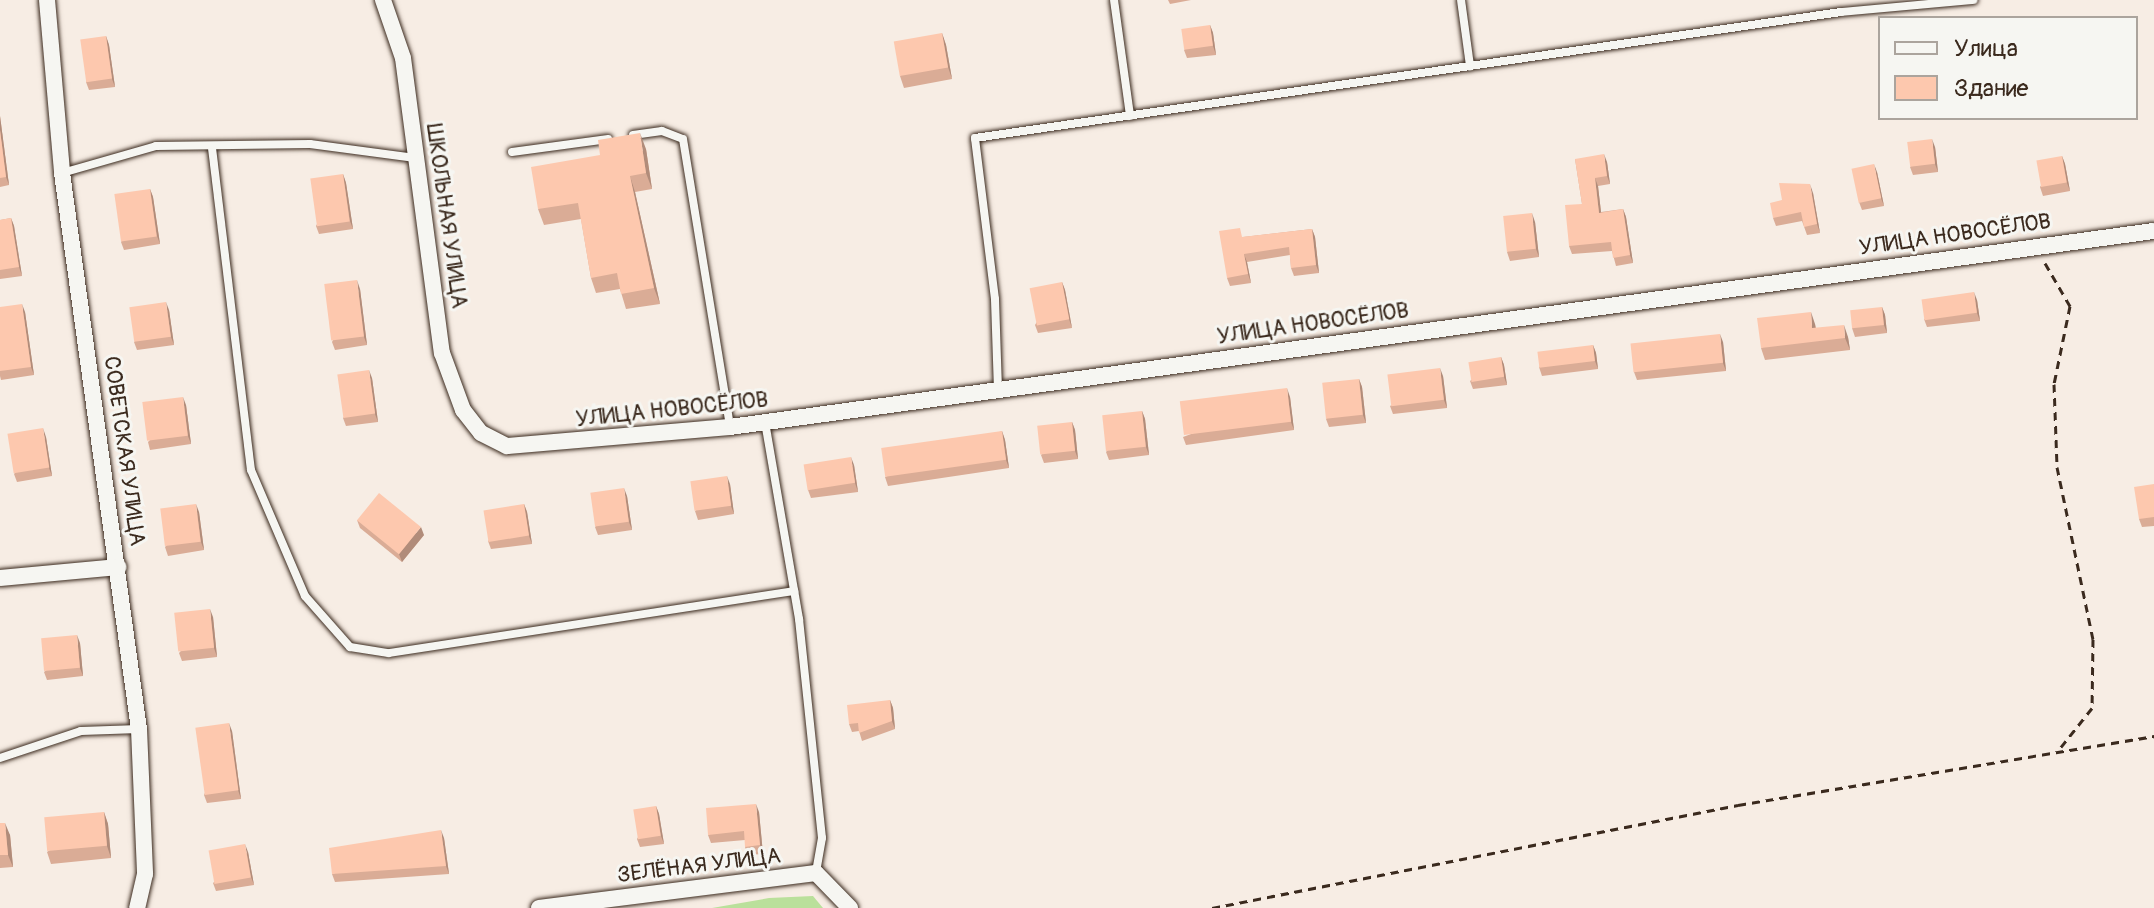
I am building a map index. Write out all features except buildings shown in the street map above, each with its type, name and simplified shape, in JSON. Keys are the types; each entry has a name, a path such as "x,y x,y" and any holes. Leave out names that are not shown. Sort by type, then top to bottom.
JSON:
{"street":[{"name":"СОВЕТСКАЯ УЛИЦА","path":"47,0 62,173 139,729 145,874 137,908"},
{"name":"ШКОЛЬНАЯ УЛИЦА","path":"383,0 403,58 442,353 463,410 481,433"},
{"name":"УЛИЦА НОВОСЁЛОВ","path":"481,433 535,448 730,427 2154,231"},
{"path":"0,578 118,567"},
{"path":"816,873 850,908"},
{"name":"ЗЕЛЁНАЯ УЛИЦА","path":"539,908 816,873"}],"lane":[{"path":"1114,0 1130,116"},
{"path":"1461,0 1470,66"},
{"path":"1911,0 1912,10"},
{"path":"998,390 995,299 975,138 1841,12 1912,10 1973,0"},
{"path":"512,152 662,131 683,139 730,427"},
{"path":"62,173 156,146 212,148 310,144 416,158"},
{"path":"212,148 251,470 305,596 350,647 389,653 794,591"},
{"path":"765,422 794,591 822,838 816,873"},
{"path":"0,758 81,731 139,729"}],"path":[{"path":"2035,246 2070,306 2054,384 2057,467 2093,639 2092,708 2061,748"},
{"path":"1212,908 2061,748 2154,736"}],"green space":[{"path":"813,896 823,908 712,908 769,898"}]}
